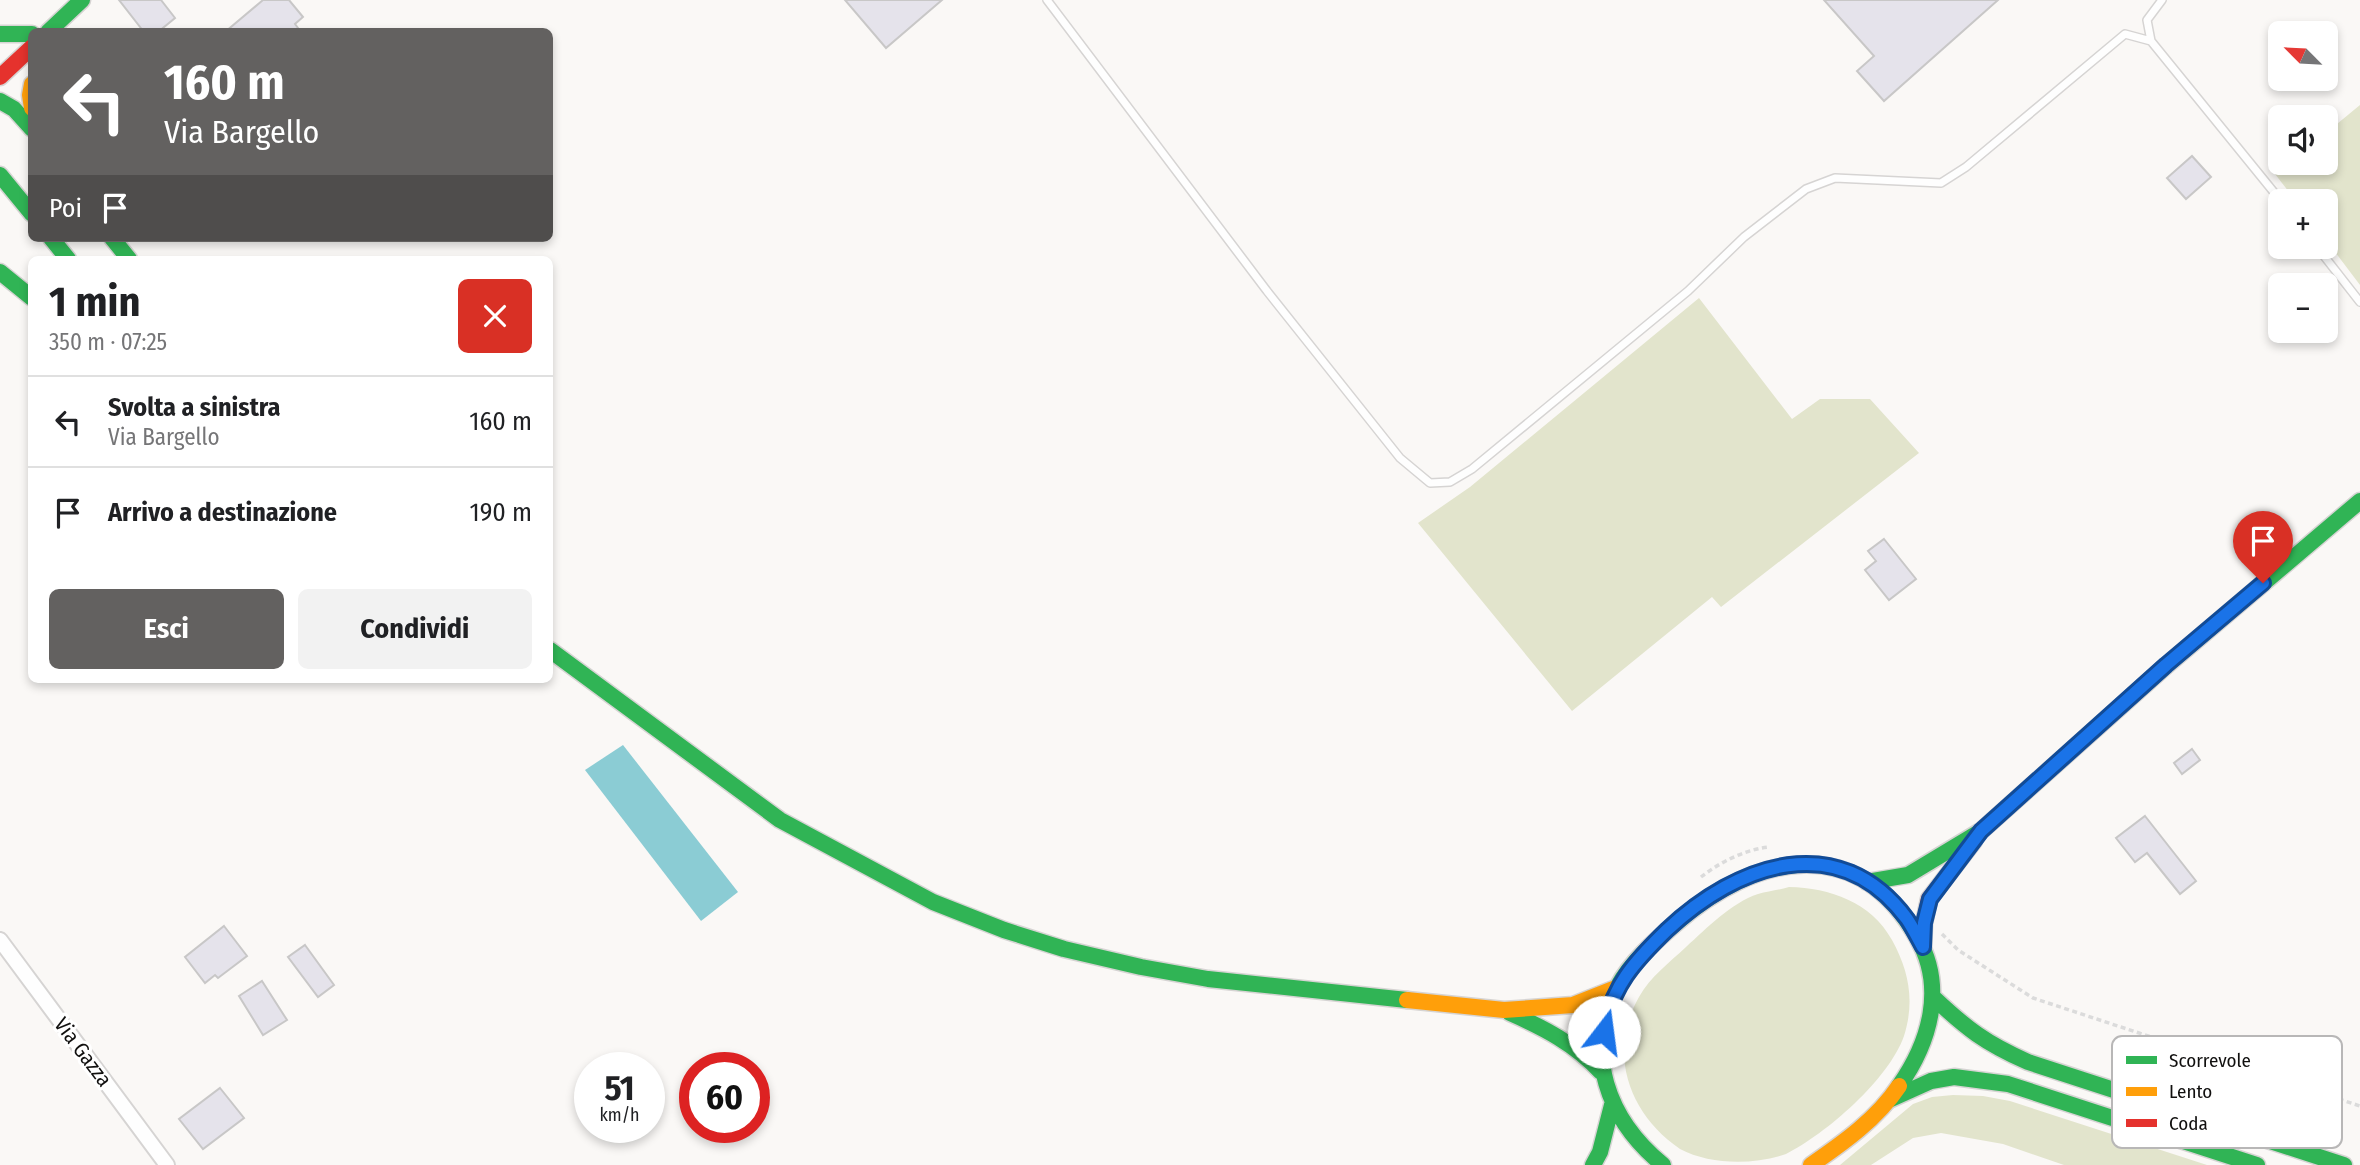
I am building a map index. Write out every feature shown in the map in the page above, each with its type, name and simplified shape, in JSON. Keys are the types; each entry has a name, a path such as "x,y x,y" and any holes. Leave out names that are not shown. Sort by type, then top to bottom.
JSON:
{"main road":[{"path":"52,28 82,0"},
{"path":"0,34 28,34"},
{"path":"0,77 28,51"},
{"path":"0,101 19,112 28,124"},
{"path":"0,175 28,209"},
{"path":"54,242 65,256"},
{"path":"115,242 127,256"},
{"path":"0,272 28,295"},
{"path":"1867,882 1908,875 1981,831 2166,665 2360,501"},
{"path":"553,652 780,820 933,902 1004,930 1064,949 1140,967 1208,979 1504,1010 1573,1005 1616,988"},
{"path":"1923,947 1924,923 1930,899 1981,831"},
{"path":"1663,1165 1632,1137 1612,1105 1601,1072 1606,1015 1616,988 1641,955 1683,914 1720,890 1751,874 1786,864 1817,864 1843,870 1867,882 1890,900 1907,920 1923,947 1933,977 1933,997 1929,1028 1918,1058 1891,1099 1862,1128 1811,1165"},
{"path":"1933,997 1968,1030 1994,1047 2028,1062 2112,1089"},
{"path":"1504,1010 1566,1040 1584,1053 1601,1072"},
{"path":"1891,1099 1931,1081 1954,1077 2008,1084 2112,1118"},
{"path":"1593,1165 1600,1152 1612,1105"},
{"path":"2202,1148 2250,1164"},
{"path":"2292,1148 2344,1165"}],"street":[{"name":"Via Gazza","path":"0,940 167,1165"}],"lane":[{"path":"1047,0 1283,312 1399,458 1430,483 1450,482 1472,469 1688,290 1744,237 1806,189 1835,178 1941,183 1966,167 2125,34 2151,41"},
{"path":"2162,0 2147,20 2151,41 2271,189"},
{"path":"2326,259 2360,302"}],"path":[{"path":"1938,925 1941,934 1958,950 2033,998 2148,1036"},
{"path":"2342,1100 2360,1106"}],"green space":[{"path":"2360,105 2360,285 2338,256 2338,189 2287,189 2276,175 2338,175 2338,123"},
{"path":"1699,298 1792,419 1820,399 1870,399 1919,453 1721,607 1712,597 1572,711 1418,523 1470,487"},
{"path":"1789,887 1834,894 1861,907 1883,927 1898,952 1906,975 1910,998 1904,1036 1885,1070 1854,1104 1819,1133 1786,1154 1760,1160 1732,1162 1692,1154 1680,1149 1662,1135 1636,1100 1628,1081 1624,1060 1629,1018 1639,997 1654,976 1720,917 1748,898"},
{"path":"1983,1096 2010,1101 2112,1134 2112,1148 2155,1148 2207,1165 2064,1165 2003,1144 1941,1133 1913,1138 1871,1165 1840,1165 1913,1104 1932,1097"}],"water":[{"path":"623,745 738,892 701,921 585,770"}],"building":[{"path":"119,0 161,0 175,18 163,28 141,28"},
{"path":"263,0 289,0 303,17 295,24 298,28 230,28"},
{"path":"845,0 942,0 886,48"},
{"path":"1824,0 1998,0 1884,101 1857,71 1874,56"},
{"path":"2192,156 2211,177 2186,199 2167,178"},
{"path":"1884,539 1916,579 1889,600 1865,570 1876,561 1868,551"},
{"path":"2192,749 2200,760 2182,774 2174,763"},
{"path":"2145,816 2196,881 2180,894 2147,853 2135,862 2116,838"},
{"path":"224,926 247,956 218,978 215,975 205,983 185,957"},
{"path":"305,945 334,985 318,997 288,957"},
{"path":"262,981 287,1020 263,1035 239,996"},
{"path":"220,1088 244,1118 203,1149 179,1119"}],"traffic: fast":[{"path":"52,28 82,0"},
{"path":"0,34 28,34"},
{"path":"0,101 14,109 28,125"},
{"path":"0,175 28,209"},
{"path":"54,242 66,256"},
{"path":"115,242 127,256"},
{"path":"0,272 28,295"},
{"path":"1867,882 1908,875 1981,831 2167,665 2360,501"},
{"path":"553,652 780,820 933,902 1004,930 1064,949 1141,967 1208,979 1407,1000"},
{"path":"1663,1165 1628,1127 1606,1084 1602,1036 1607,1011 1629,969 1667,931 1706,900 1738,882 1770,869 1803,864 1835,868 1865,880 1893,903 1917,937 1931,975 1930,1014 1919,1051 1899,1086"},
{"path":"1933,997 1977,1034 2000,1048 2028,1062 2112,1089"},
{"path":"1510,1013 1559,1038 1581,1053 1601,1072"},
{"path":"1891,1099 1931,1081 1954,1077 2008,1084 2112,1118"},
{"path":"1593,1165 1600,1152 1612,1105"},
{"path":"2205,1148 2257,1165"},
{"path":"2292,1148 2344,1165"}],"traffic: slow":[{"path":"1407,1000 1504,1010 1573,1005 1616,988"},
{"path":"1811,1165 1870,1120 1899,1086"}],"traffic: jam":[{"path":"0,77 28,51"},
{"path":"1923,947 1929,899 1974,841"}],"route":[{"path":"1604,1032 1606,1015 1616,988 1641,955 1683,914 1751,874 1786,864 1817,864 1843,870 1867,882 1890,900 1907,920 1923,947 1924,923 1930,899 1981,831 2166,665 2263,583"}]}
